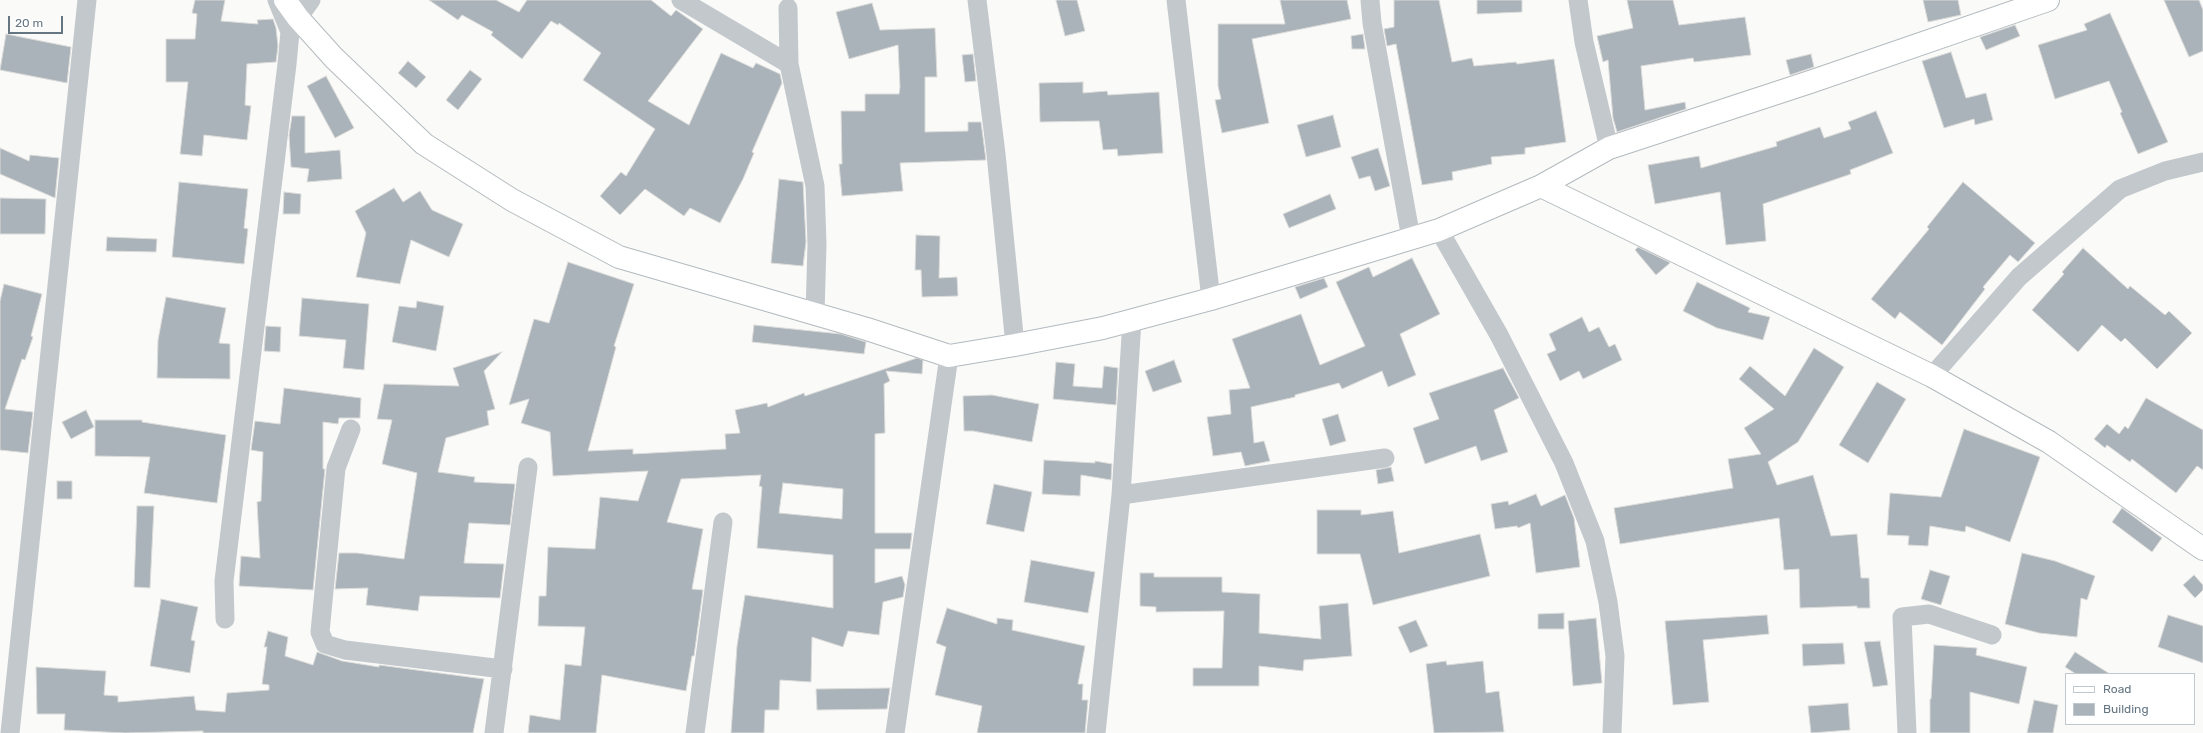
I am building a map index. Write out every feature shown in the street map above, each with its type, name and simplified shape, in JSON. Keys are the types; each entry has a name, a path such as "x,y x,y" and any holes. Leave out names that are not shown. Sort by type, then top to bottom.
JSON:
{"street":[{"path":"10,733 86,0"},
{"path":"225,619 224,581 290,32 277,0"},
{"path":"285,0 298,18 334,58 424,144 512,200 619,257 815,314 949,356 1015,345 1132,320 1212,299 1439,230 1541,186 1608,148 1810,82 2048,0"},
{"path":"298,18 311,0"},
{"path":"681,0 789,64"},
{"path":"977,0 996,154 1015,345"},
{"path":"1176,0 1212,299"},
{"path":"1370,0 1372,23 1411,238"},
{"path":"1578,0 1584,42 1608,148"},
{"path":"788,8 789,64 815,186 817,244 815,314"},
{"path":"1932,376 2019,277 2120,189 2165,171 2203,162"},
{"path":"1541,186 1688,256 1932,376 2049,442 2203,549"},
{"path":"1439,230 1499,335 1564,463 1594,541 1608,602 1615,656 1612,733"},
{"path":"1096,733 1121,495 1132,320"},
{"path":"895,733 949,356"},
{"path":"351,429 336,468 320,632 325,644 345,650 503,670"},
{"path":"1121,495 1385,458"},
{"path":"494,733 528,467"},
{"path":"695,733 723,522"},
{"path":"1907,733 1902,617 1929,614 1992,635"}],"building":[{"path":"195,0 225,0 221,21 258,24 257,20 273,19 276,28 278,46 276,62 247,64 245,105 251,106 247,140 204,135 202,156 180,154 188,82 166,82 166,39 195,39 197,14 192,13"},
{"path":"429,0 496,0 519,12 527,0 651,0 671,16 676,10 703,29 648,101 689,125 721,53 753,68 756,63 780,74 782,83 752,152 754,153 743,179 720,223 690,208 684,216 645,189 620,215 600,196 621,172 626,176 655,129 583,80 601,53 559,23 558,25 551,21 522,59 491,35 493,32 462,15 458,20"},
{"path":"1056,0 1077,0 1085,31 1065,36"},
{"path":"1280,0 1347,0 1351,19 1252,39 1269,123 1222,133 1215,100 1221,99 1218,86 1218,24 1285,24"},
{"path":"1394,0 1439,0 1452,62 1472,58 1474,66 1516,62 1517,64 1554,59 1566,142 1525,148 1525,154 1491,157 1492,164 1452,172 1453,180 1422,185 1396,44 1387,46 1384,29 1394,27"},
{"path":"1477,0 1522,0 1522,12 1477,14"},
{"path":"1627,0 1673,0 1679,25 1745,17 1751,55 1694,62 1693,58 1641,66 1645,110 1685,102 1686,109 1617,132 1613,118 1608,60 1603,62 1597,36 1633,28"},
{"path":"1923,0 1958,0 1961,15 1928,22"},
{"path":"2164,0 2199,0 2203,10 2203,51 2189,57"},
{"path":"872,3 880,30 935,28 937,77 925,77 925,132 968,131 968,122 981,122 986,160 900,163 903,191 842,196 839,164 842,164 841,111 865,111 865,94 899,94 898,45 849,59 836,12"},
{"path":"2110,13 2168,142 2138,154 2120,113 2122,112 2109,81 2055,99 2038,45 2087,30 2084,24"},
{"path":"2015,25 2020,36 1986,50 1980,37"},
{"path":"6,34 71,47 67,83 0,70"},
{"path":"1363,34 1365,49 1352,49 1351,36"},
{"path":"1951,52 1966,98 1986,93 1993,120 1975,125 1974,119 1944,128 1922,61"},
{"path":"973,54 976,81 965,82 962,55"},
{"path":"1811,54 1814,67 1790,75 1786,60"},
{"path":"408,61 426,77 416,88 398,73"},
{"path":"470,70 482,79 458,110 446,100"},
{"path":"326,76 354,128 335,138 307,86"},
{"path":"1083,82 1083,93 1107,91 1108,95 1159,92 1163,153 1118,156 1117,149 1103,150 1099,121 1040,122 1039,83"},
{"path":"1876,111 1893,153 1850,170 1851,174 1763,204 1766,241 1726,245 1720,192 1655,204 1648,165 1699,156 1701,168 1777,146 1776,142 1820,127 1824,138 1851,129 1848,122"},
{"path":"1333,115 1341,147 1306,157 1297,125"},
{"path":"292,116 305,116 305,153 340,150 342,179 307,182 309,169 291,167 289,135"},
{"path":"0,148 29,161 30,155 59,158 55,198 0,174"},
{"path":"1378,148 1390,186 1375,191 1370,176 1359,179 1351,157"},
{"path":"779,179 803,182 806,242 803,266 771,263"},
{"path":"179,182 248,189 244,228 248,229 244,264 172,257"},
{"path":"1963,182 2035,243 2018,262 2010,255 1983,287 1985,289 1942,345 1900,312 1895,319 1871,299 1929,229 1927,227"},
{"path":"394,188 403,202 420,191 432,210 463,224 449,257 411,240 400,284 356,277 366,233 355,211"},
{"path":"284,192 301,194 300,214 283,214"},
{"path":"1330,194 1336,209 1289,228 1283,214"},
{"path":"0,198 46,199 45,234 0,234"},
{"path":"916,235 940,236 939,278 957,277 958,296 922,297 921,270 915,270"},
{"path":"107,237 157,239 156,252 106,251"},
{"path":"1638,247 1670,263 1656,275 1635,250"},
{"path":"2083,248 2128,289 2130,286 2165,315 2169,311 2192,333 2157,369 2125,338 2121,342 2102,325 2078,352 2032,310 2064,274 2062,272"},
{"path":"1412,258 1440,314 1400,334 1416,375 1388,387 1382,371 1342,389 1339,383 1295,395 1295,397 1251,407 1254,443 1264,441 1270,461 1245,466 1241,452 1213,456 1207,417 1231,414 1229,390 1250,388 1232,339 1301,314 1320,365 1365,346 1336,282 1369,267 1373,277"},
{"path":"568,262 634,284 614,346 616,347 588,451 633,449 633,454 726,449 725,434 740,433 735,410 767,403 768,407 804,393 805,396 917,358 923,360 922,374 886,371 890,381 884,384 885,433 875,434 875,533 912,533 910,549 875,549 875,583 902,576 905,585 903,597 883,602 879,635 848,631 843,647 812,637 811,682 780,680 779,710 765,710 764,733 731,733 737,646 745,595 833,608 833,555 757,548 762,487 759,486 761,475 681,479 667,522 703,529 692,589 703,590 694,656 692,656 686,691 602,675 596,733 528,733 530,715 560,720 565,664 581,666 585,627 538,626 539,596 546,596 548,547 595,549 600,497 638,501 648,471 553,476 550,432 521,423 529,399 509,405 534,319 549,323","holes":["783,483 843,489 842,519 779,513"]},
{"path":"1324,278 1328,287 1300,299 1295,287"},
{"path":"1697,282 1750,308 1748,312 1770,317 1763,340 1717,328 1683,311"},
{"path":"4,284 42,294 31,336 33,337 25,360 22,359 5,409 33,412 28,453 0,450 0,301"},
{"path":"166,297 226,308 219,343 230,344 230,379 157,378 158,340"},
{"path":"302,298 369,304 364,370 343,368 346,340 299,336"},
{"path":"417,301 444,306 436,351 392,342 399,306 416,308"},
{"path":"1582,317 1589,332 1599,327 1609,347 1615,344 1622,360 1583,379 1579,371 1560,381 1547,354 1556,350 1549,334"},
{"path":"754,325 841,334 866,342 864,354 752,342"},
{"path":"266,326 281,327 280,352 264,351"},
{"path":"1814,348 1844,367 1798,442 1768,462 1777,485 1813,475 1831,536 1857,534 1861,578 1869,578 1870,608 1857,608 1857,606 1800,608 1799,569 1784,570 1779,518 1620,544 1614,508 1733,488 1728,459 1761,454 1744,428 1774,409 1739,379 1750,366 1785,396"},
{"path":"502,352 484,371 495,409 487,411 489,425 446,438 438,472 475,477 474,482 515,484 510,525 469,523 464,563 504,564 500,598 420,596 418,611 366,605 368,588 335,589 339,553 357,553 404,559 417,473 382,464 392,420 377,419 384,384 459,386 453,368"},
{"path":"1174,360 1182,382 1153,392 1145,371"},
{"path":"1056,362 1075,364 1073,386 1102,388 1104,366 1118,368 1116,405 1053,399"},
{"path":"1503,368 1519,398 1494,410 1508,452 1481,461 1476,446 1425,464 1413,428 1439,419 1429,393"},
{"path":"1877,382 1906,399 1868,463 1839,445"},
{"path":"284,388 361,398 360,418 339,418 338,424 323,422 323,469 325,469 313,590 239,586 241,556 260,558 257,502 261,501 263,452 251,450 255,421 280,424"},
{"path":"992,395 1039,404 1032,442 973,431 964,431 963,396"},
{"path":"2146,398 2203,430 2203,470 2197,466 2176,493 2132,459 2130,462 2107,445 2105,448 2094,439 2107,424 2119,434 2125,426 2128,429"},
{"path":"86,410 94,427 71,439 62,422"},
{"path":"1338,414 1346,441 1330,446 1322,419"},
{"path":"95,420 142,420 142,422 226,435 217,503 144,493 150,457 95,456"},
{"path":"1964,429 2040,457 2010,542 1966,526 1965,532 1930,526 1928,546 1908,545 1909,536 1887,535 1890,493 1941,497"},
{"path":"1044,460 1095,463 1095,461 1112,464 1111,480 1081,475 1080,496 1042,494"},
{"path":"1391,467 1394,481 1378,484 1376,470"},
{"path":"57,481 72,481 72,499 57,499"},
{"path":"994,484 1032,492 1024,532 986,524"},
{"path":"1536,494 1541,506 1565,495 1574,518 1580,567 1536,573 1530,523 1518,528 1517,526 1495,529 1491,504 1508,501 1509,505"},
{"path":"137,506 154,506 150,588 134,587"},
{"path":"2122,508 2162,538 2152,552 2112,522"},
{"path":"1317,510 1361,510 1361,515 1393,511 1399,553 1480,534 1490,576 1373,605 1360,554 1317,554"},
{"path":"2022,553 2055,561 2095,576 2087,600 2081,598 2077,637 2039,633 2005,624"},
{"path":"1031,560 1095,572 1088,613 1024,602"},
{"path":"1930,570 1950,576 1941,605 1921,599"},
{"path":"1140,573 1154,573 1154,577 1222,577 1222,592 1260,594 1259,633 1321,639 1319,606 1348,603 1352,656 1304,660 1303,671 1259,666 1259,686 1193,686 1193,668 1222,668 1224,611 1156,612 1156,607 1140,606"},
{"path":"2194,575 2203,585 2203,590 2195,598 2183,585"},
{"path":"161,599 198,607 191,640 195,641 190,673 150,666"},
{"path":"947,608 997,624 997,618 1013,620 1012,630 1085,646 1078,684 1083,684 1082,700 1088,700 1085,733 977,733 982,706 935,695 946,647 936,643"},
{"path":"1564,613 1564,629 1538,629 1538,614"},
{"path":"1767,615 1769,634 1703,640 1709,702 1673,705 1665,621"},
{"path":"2168,615 2203,626 2203,663 2158,647"},
{"path":"1596,618 1602,683 1573,686 1568,621"},
{"path":"1416,620 1428,646 1410,653 1398,627"},
{"path":"268,631 288,637 285,656 313,665 317,652 342,661 379,667 379,665 484,679 473,733 203,733 203,731 125,733 64,730 65,714 37,714 36,667 106,671 104,695 118,696 118,702 194,696 196,710 225,712 227,693 269,690 269,685 262,684 267,647 264,647"},
{"path":"1880,641 1888,685 1873,687 1864,642"},
{"path":"1843,643 1845,664 1803,666 1802,644"},
{"path":"1934,645 1977,648 1976,655 2027,667 2019,704 1970,692 1970,733 1930,733 1930,699"},
{"path":"2075,652 2108,673 2074,673 2065,667"},
{"path":"1446,661 1447,665 1483,661 1486,693 1499,691 1504,732 1434,733 1426,664"},
{"path":"890,688 887,709 817,710 816,689"},
{"path":"2034,700 2058,705 2053,733 2027,733"},
{"path":"1848,703 1850,730 1811,733 1808,706"}]}
